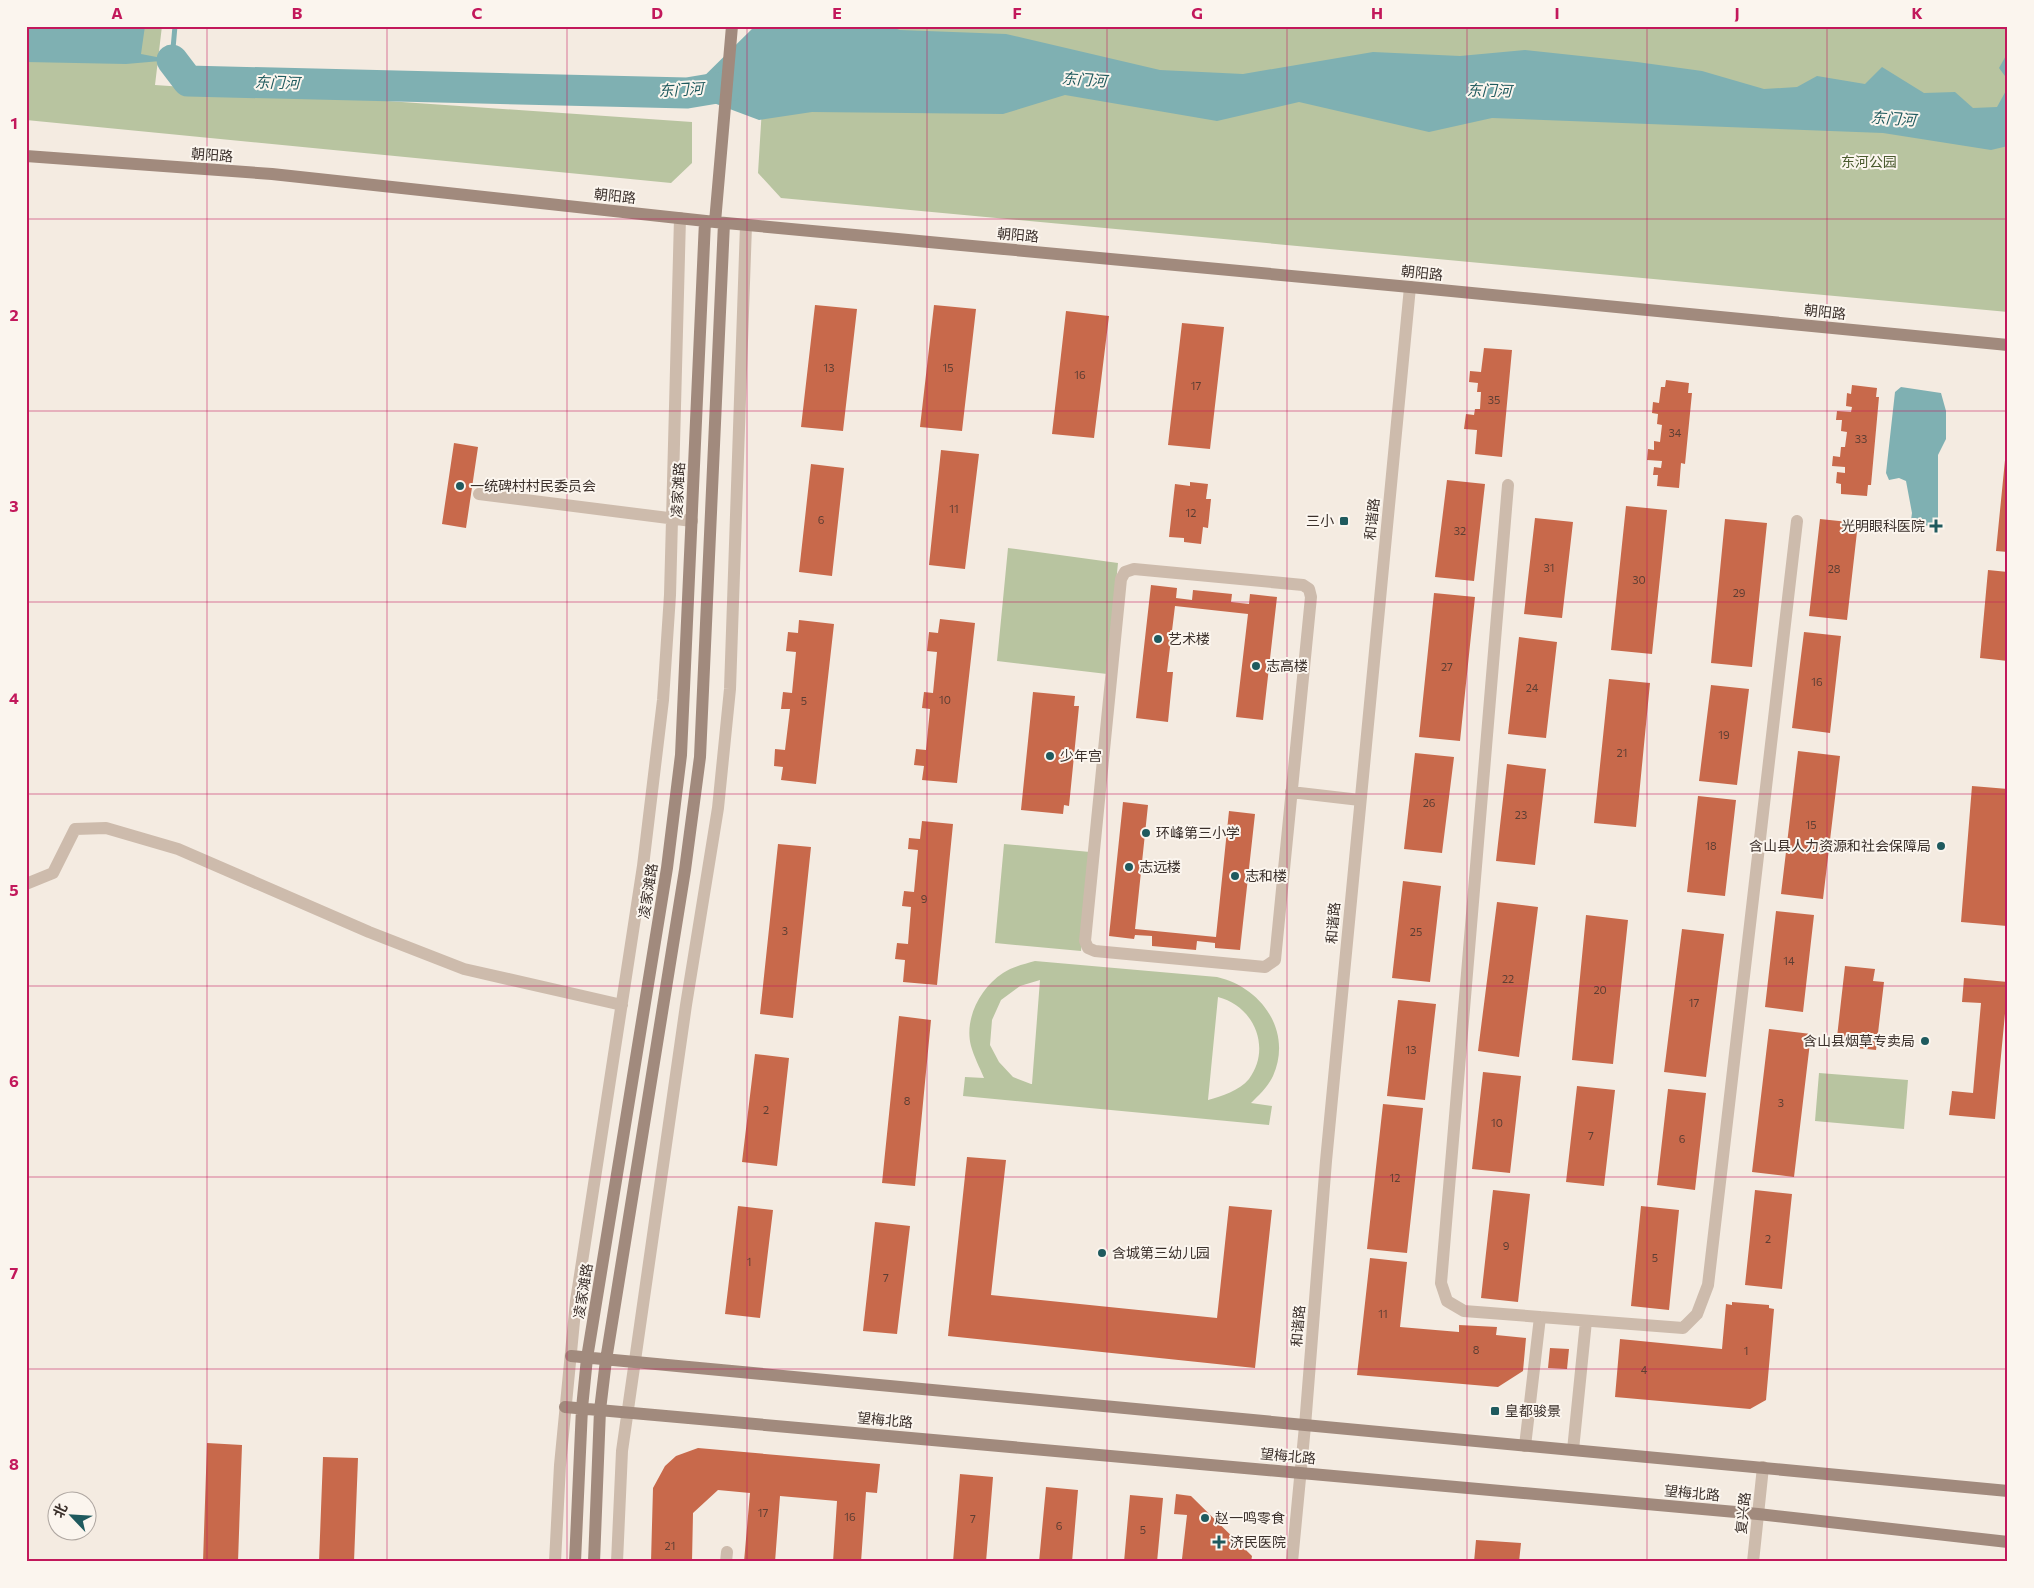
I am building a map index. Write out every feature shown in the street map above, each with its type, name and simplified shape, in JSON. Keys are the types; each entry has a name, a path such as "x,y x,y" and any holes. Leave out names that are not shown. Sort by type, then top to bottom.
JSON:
{"main road":[{"name":"凌家滩路","path":"575,1562 582,1408 587,1358 666,878 681,755 692,522 732,26"},
{"name":"朝阳路","path":"26,156 272,174 715,222 1410,286 2008,345"},
{"name":"凌家滩路","path":"594,1562 600,1410 606,1360 684,880 700,757 715,222"},
{"path":"570,1356 2008,1491"},
{"name":"望梅北路","path":"565,1406 1758,1514 2008,1542"}],"street":[{"path":"555,1562 560,1465 576,1301 643,866 663,700 670,595 680,218"},
{"path":"616,1562 622,1451 627,1412 686,1005 718,808 730,690 746,225"},
{"name":"和谐路","path":"1292,1562 1326,1160 1410,286"},
{"path":"1508,484 1441,1283 1447,1301 1464,1311 1684,1328 1697,1314 1708,1285 1797,521"},
{"path":"479,494 692,522"},
{"path":"1134,569 1303,585 1309,589 1312,597 1292,792 1275,960 1269,965 1265,967 1095,951 1088,948 1085,941 1113,654 1121,579 1125,572 1134,569"},
{"path":"1292,792 1360,800"},
{"path":"26,884 53,873 75,829 106,828 178,849 369,932 464,969 622,1005"},
{"path":"1525,1446 1540,1317"},
{"path":"1573,1450 1586,1321"},
{"name":"复兴路","path":"1753,1562 1763,1467"}],"green space":[{"path":"26,26 162,26 155,85 692,122 692,163 671,183 26,120"},
{"name":"东河公园","path":"767,26 2008,26 2008,312 781,198 758,173"},
{"path":"1008,548 1118,563 1107,674 997,661"},
{"path":"1004,844 1090,852 1081,951 995,943"},
{"path":"1035,961 1217,977 1233,982 1247,990 1269,1013 1276,1028 1279,1043 1278,1059 1273,1076 1266,1087 1251,1103 1272,1106 1269,1125 963,1096 965,1077 984,1078 972,1050 969,1036 972,1015 976,1005 987,987 1003,973","holes":["1040,980 1032,1084 1031,1084 1013,1077 999,1062 990,1045 992,1020 1001,1000 1020,986","1218,997 1231,1002 1250,1019 1256,1030 1259,1054 1256,1067 1245,1083 1230,1092 1208,1100"]},
{"path":"1819,1073 1908,1080 1904,1129 1815,1121"}],"water":[{"path":"26,26 145,26 141,54 172,60 126,64 26,62"},
{"path":"755,26 888,26 900,30 1006,34 1160,70 1243,74 1373,52 1460,56 1525,50 1702,71 1764,89 1797,87 1817,76 1865,84 1882,67 1924,93 1955,92 1973,108 1997,107 2008,87 2008,146 1991,150 1883,133 1492,118 1429,132 1299,102 1217,121 1065,95 1003,114 812,112 759,120 687,93"},
{"path":"2008,52 2008,80 1999,68"},
{"path":"1901,387 1941,393 1946,411 1946,439 1938,455 1938,518 1934,525 1910,527 1912,513 1906,481 1899,478 1889,480 1886,473 1895,392"}],"building":[{"path":"815,305 857,309 843,431 801,427"},
{"path":"934,305 976,309 962,431 920,427"},
{"path":"1066,311 1109,316 1094,438 1052,434"},
{"path":"1182,323 1224,327 1210,449 1168,445"},
{"path":"1484,348 1512,350 1502,457 1475,454 1477,430 1464,429 1466,414 1474,415 1475,409 1480,409 1481,392 1477,392 1478,383 1469,382 1470,371 1481,372"},
{"path":"1666,380 1689,383 1688,393 1692,393 1685,464 1681,463 1679,488 1657,486 1658,475 1653,475 1654,467 1661,468 1662,461 1647,460 1648,449 1654,450 1654,441 1660,442 1662,425 1657,424 1658,414 1652,413 1653,402 1659,403 1661,387 1665,387"},
{"path":"1852,385 1877,388 1876,397 1879,397 1871,485 1868,485 1867,496 1841,494 1841,484 1836,483 1837,472 1845,473 1845,467 1832,466 1833,456 1840,457 1841,447 1845,447 1847,432 1841,431 1842,420 1836,420 1837,411 1851,412 1852,407 1846,406 1847,393 1851,394"},
{"name":"一统碑村村民委员会","path":"454,443 478,447 466,528 442,524"},
{"path":"941,450 979,454 965,569 929,565"},
{"path":"2006,450 2008,450 2008,552 1996,551"},
{"path":"811,464 844,468 832,576 799,572"},
{"path":"1447,480 1485,484 1474,581 1435,577"},
{"path":"1190,482 1208,484 1206,499 1211,499 1208,528 1203,527 1201,544 1184,542 1184,538 1169,537 1175,484 1190,486"},
{"path":"1626,506 1667,510 1652,654 1611,650"},
{"path":"1535,518 1573,522 1562,618 1524,614"},
{"path":"1725,519 1767,523 1752,667 1711,663"},
{"path":"1820,519 1858,523 1847,620 1809,616"},
{"path":"1988,570 2008,572 2008,661 1980,658"},
{"path":"1151,585 1177,588 1176,598 1192,600 1193,590 1232,594 1231,602 1249,604 1250,594 1277,597 1263,720 1236,717 1248,614 1175,606 1167,672 1173,672 1168,722 1136,718"},
{"path":"1434,593 1475,597 1460,741 1419,737"},
{"path":"940,619 975,623 957,783 922,780 924,766 914,765 916,749 926,750 930,709 922,708 924,692 933,693 937,652 927,651 929,632 938,633"},
{"path":"799,620 834,624 816,784 781,780 783,767 774,766 775,749 785,750 790,709 781,709 783,692 792,693 796,652 786,651 788,632 798,633"},
{"path":"1804,632 1841,636 1830,733 1792,728"},
{"path":"1519,637 1557,642 1546,738 1508,734"},
{"path":"1609,679 1650,683 1636,827 1594,823"},
{"path":"1711,685 1749,689 1737,785 1699,781"},
{"name":"少年宫","path":"1033,692 1075,696 1074,706 1079,706 1069,806 1064,805 1063,814 1021,810"},
{"path":"1798,751 1840,756 1823,899 1781,894"},
{"path":"1415,753 1454,757 1442,853 1404,849"},
{"path":"1507,764 1546,769 1535,865 1496,861"},
{"path":"1972,786 2008,789 2007,926 1961,922"},
{"path":"1698,796 1736,800 1725,896 1687,892"},
{"path":"1123,802 1148,805 1135,929 1216,937 1229,811 1255,814 1240,950 1215,948 1215,943 1197,941 1196,950 1152,946 1152,936 1135,935 1134,939 1109,936"},
{"path":"922,821 953,824 937,985 903,982 905,960 895,959 897,943 908,944 911,907 902,906 904,891 914,892 918,850 908,849 909,838 920,839"},
{"path":"778,844 811,847 793,1018 760,1014"},
{"path":"1403,881 1441,886 1430,982 1392,978"},
{"path":"1497,902 1538,907 1519,1057 1478,1051"},
{"path":"1776,911 1814,915 1803,1012 1765,1007"},
{"path":"1586,915 1628,920 1613,1064 1572,1060"},
{"path":"1682,929 1724,934 1706,1077 1664,1072"},
{"path":"1845,966 1875,969 1873,981 1884,982 1876,1050 1836,1046"},
{"path":"1964,978 2008,982 1995,1119 1949,1115 1952,1091 1973,1093 1981,1003 1962,1002"},
{"path":"1398,1000 1436,1004 1425,1100 1387,1096"},
{"path":"899,1016 931,1020 915,1186 882,1183"},
{"path":"1769,1029 1811,1034 1794,1177 1752,1172"},
{"path":"755,1054 789,1058 777,1166 742,1162"},
{"path":"1483,1072 1521,1076 1510,1173 1472,1169"},
{"path":"1577,1086 1615,1090 1604,1186 1566,1182"},
{"path":"1668,1089 1706,1093 1695,1190 1657,1185"},
{"path":"1383,1104 1423,1108 1407,1253 1367,1249"},
{"path":"967,1157 1006,1160 991,1295 1217,1318 1229,1206 1272,1210 1255,1368 948,1336"},
{"path":"1493,1190 1530,1194 1518,1302 1481,1298"},
{"path":"1755,1190 1792,1194 1782,1289 1745,1285"},
{"path":"738,1206 773,1210 760,1318 725,1314"},
{"path":"1641,1206 1679,1210 1669,1310 1631,1306"},
{"path":"875,1222 910,1226 897,1334 863,1331"},
{"path":"1370,1258 1407,1262 1400,1327 1459,1332 1459,1325 1497,1327 1496,1335 1526,1338 1523,1371 1498,1387 1357,1375"},
{"path":"1732,1302 1769,1305 1769,1308 1774,1309 1766,1400 1750,1409 1615,1397 1620,1339 1722,1349 1726,1304 1732,1305"},
{"path":"1550,1348 1569,1349 1567,1369 1548,1368"},
{"path":"207,1443 242,1445 238,1562 203,1562"},
{"path":"698,1448 880,1464 877,1493 866,1492 861,1562 833,1562 837,1501 780,1496 775,1562 744,1562 750,1493 718,1490 693,1513 692,1562 651,1562 653,1488 665,1466 676,1456"},
{"path":"323,1457 358,1458 354,1562 319,1562"},
{"path":"960,1474 993,1477 986,1562 953,1562"},
{"path":"1046,1487 1078,1490 1072,1562 1039,1562"},
{"path":"1176,1494 1191,1496 1252,1556 1251,1562 1184,1562 1182,1559 1187,1515 1174,1514"},
{"path":"1130,1495 1163,1498 1157,1562 1124,1562"},
{"path":"1476,1540 1521,1543 1519,1562 1474,1562"}],"waterway":[{"path":"172,60 175,26"},
{"name":"东门河","path":"172,60 188,81 687,93 729,86"}],"place":[{"name":"一统碑村村民委员会","path":"460,486"},
{"name":"三小","path":"1344,521"},
{"name":"光明眼科医院","path":"1936,526"},
{"name":"艺术楼","path":"1158,639"},
{"name":"志高楼","path":"1256,666"},
{"name":"少年宫","path":"1050,756"},
{"name":"环峰第三小学","path":"1146,833"},
{"name":"含山县人力资源和社会保障局","path":"1941,846"},
{"name":"志远楼","path":"1129,867"},
{"name":"志和楼","path":"1235,876"},
{"name":"含山县烟草专卖局","path":"1925,1041"},
{"name":"含城第三幼儿园","path":"1102,1253"},
{"name":"皇都骏景","path":"1495,1411"},
{"name":"赵一鸣零食","path":"1205,1518"},
{"name":"济民医院","path":"1219,1542"}]}
